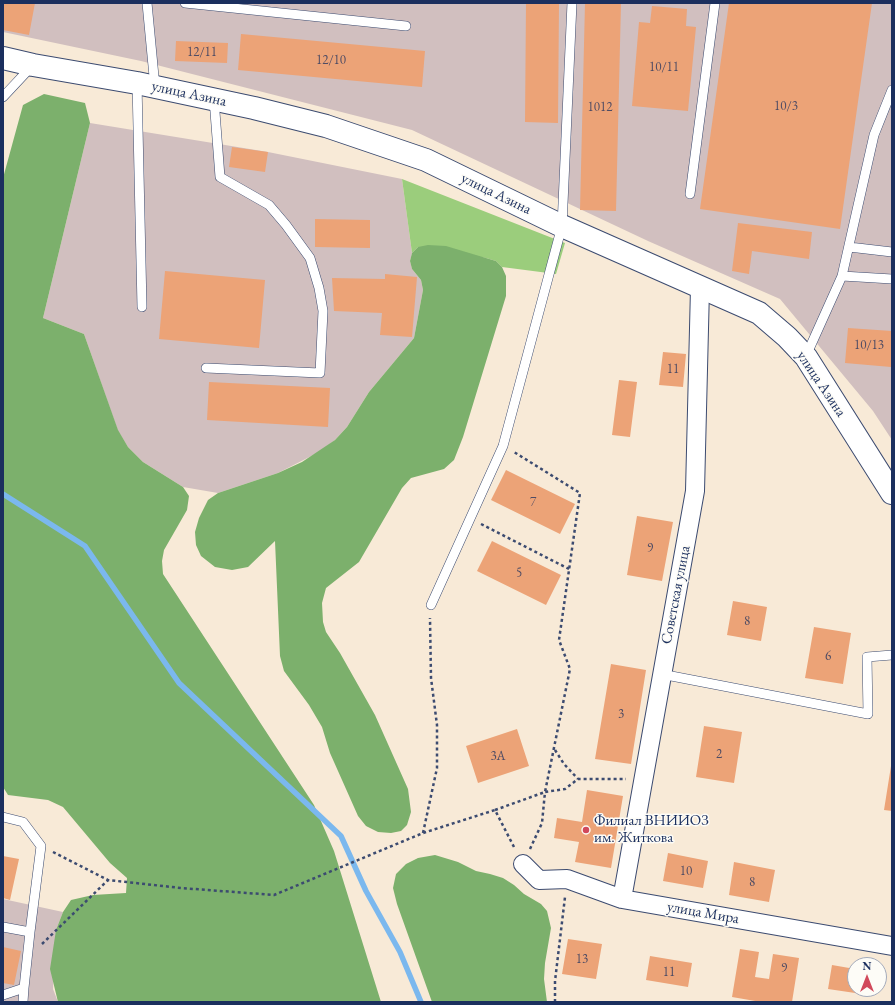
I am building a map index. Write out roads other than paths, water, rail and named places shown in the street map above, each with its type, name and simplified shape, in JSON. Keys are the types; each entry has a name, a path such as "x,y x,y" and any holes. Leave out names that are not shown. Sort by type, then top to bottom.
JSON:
{"street":[{"name":"улица Азина","path":"3,58 33,66 146,85 214,99 326,126 426,160 562,226 759,313 788,337 806,357 892,492"},
{"name":"Советская улица","path":"622,899 695,491 700,288"},
{"name":"улица Мира","path":"523,864 539,880 567,879 622,899 892,946"}],"lane":[{"path":"142,307 147,3"},
{"path":"185,3 406,26"},
{"path":"431,605 503,446 562,226 572,3"},
{"path":"690,194 715,3"},
{"path":"3,97 33,66"},
{"path":"806,357 842,276 874,136 892,90"},
{"path":"206,368 320,373 323,311 319,288 310,258 286,225 269,205 220,177 214,99"},
{"path":"849,247 892,252"},
{"path":"842,276 892,279"},
{"path":"662,674 868,714 867,657 892,655"},
{"path":"3,817 22,822 42,846 30,932 23,1002"},
{"path":"3,927 30,932"},
{"path":"3,995 24,988"}],"waterway":[{"path":"3,494 85,546 179,683 341,836 366,891 400,952 421,1002"}],"place":[{"name":"Филиал ВНИИОЗ им. Житкова","path":"586,830"}]}
